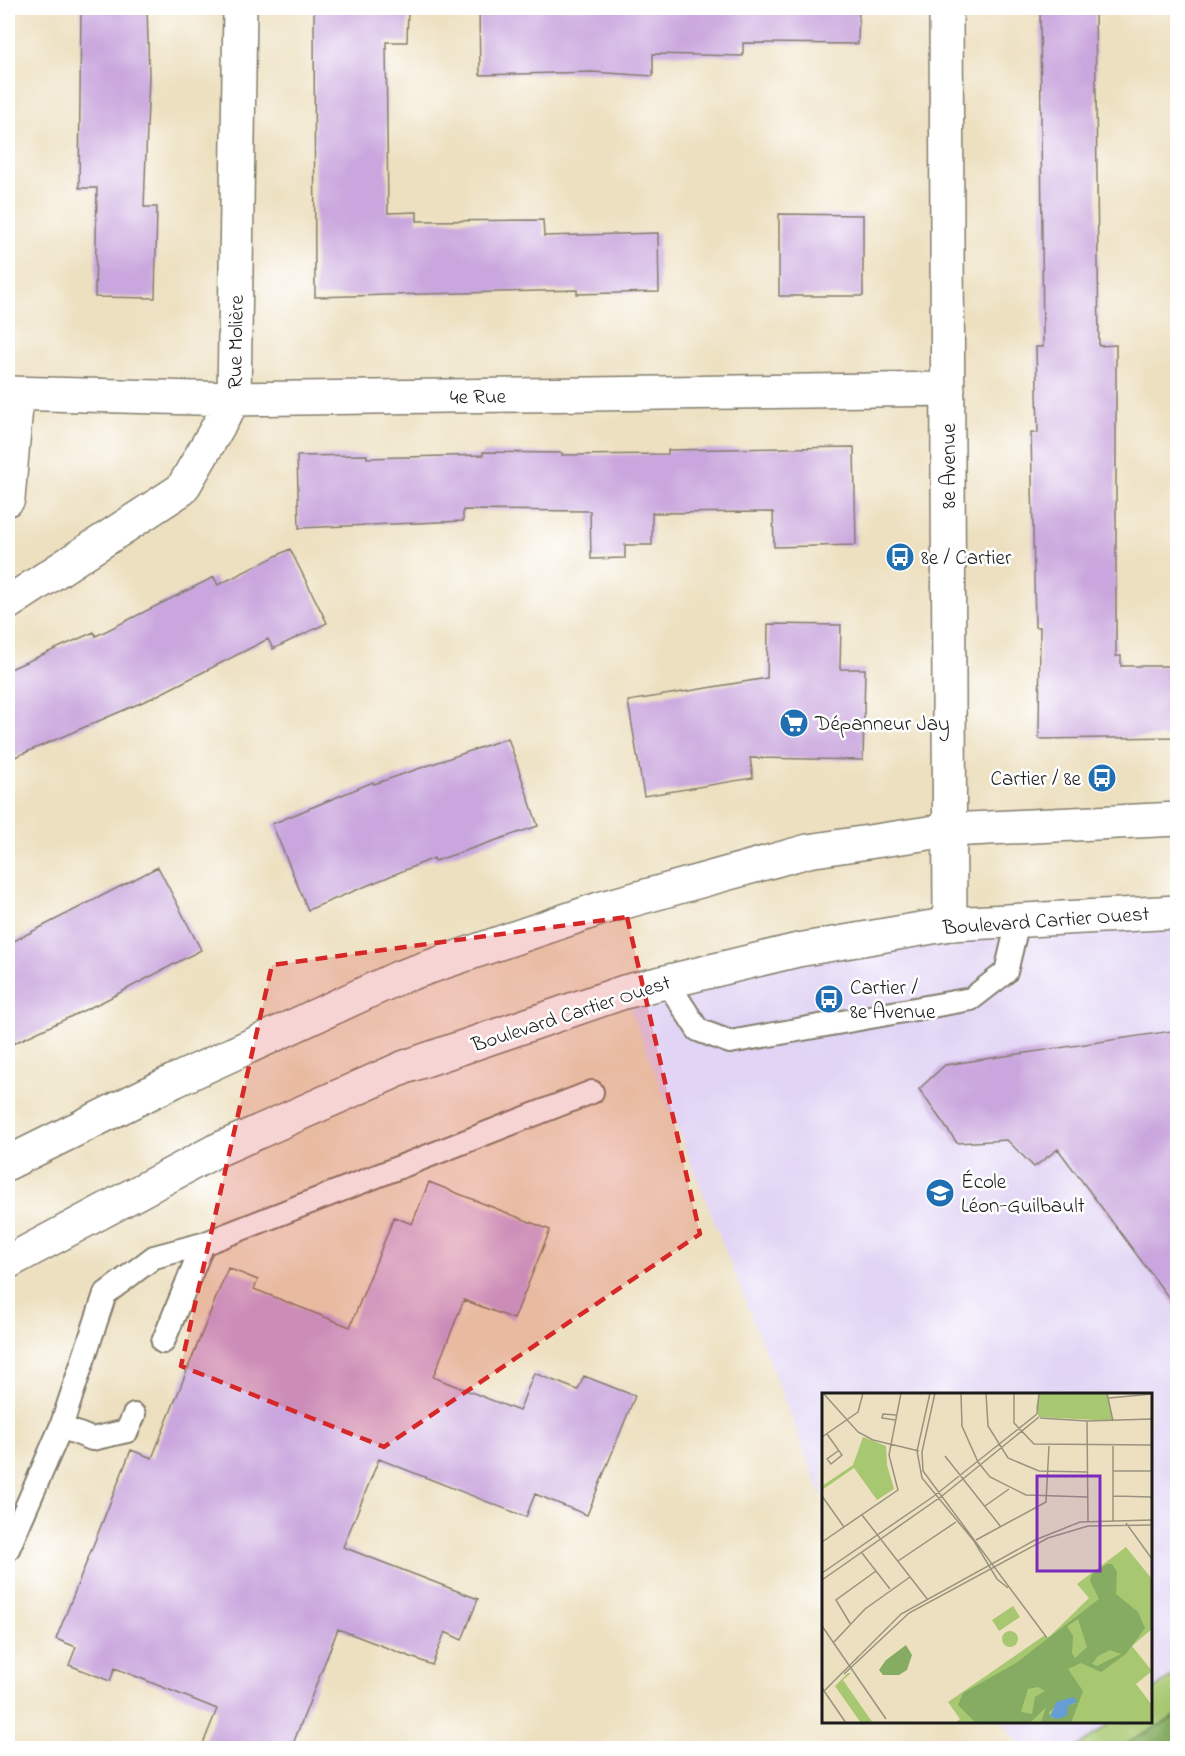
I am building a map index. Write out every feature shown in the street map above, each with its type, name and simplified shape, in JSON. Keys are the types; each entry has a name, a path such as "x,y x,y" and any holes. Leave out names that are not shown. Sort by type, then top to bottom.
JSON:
{"street":[{"name":"Rue Molière","path":"8,603 182,489 234,399 240,8"},
{"name":"8e Avenue","path":"946,8 950,924"},
{"name":"4e Rue","path":"12,394 234,399 948,389"},
{"path":"8,499 12,394"},
{"path":"8,1163 184,1076 400,977 598,909 808,851 949,830 1178,819"},
{"name":"Boulevard Cartier Ouest","path":"8,1262 215,1151 405,1067 624,992 798,950 950,924 1178,912"}],"lane":[{"path":"667,982 698,1030 730,1042 742,1040 971,999 1006,972 1018,921"},
{"path":"8,1550 61,1427 105,1294 154,1257 203,1244 592,1092"},
{"path":"164,1342 203,1244"},
{"path":"61,1427 92,1439 128,1431 134,1415"}],"highlighted area":[{"path":"627,917 700,1234 384,1447 181,1366 272,965"}],"shaded area":[{"name":"École Léon-Guilbault","path":"1177,912 1177,1672 1152,1691 1152,1393 822,1393 822,1496 624,992 798,950"},
{"path":"1003,1723 1111,1723 1076,1748 1024,1748"}],"green space":[{"path":"1177,1672 1177,1748 1076,1748 1111,1723 1152,1723 1152,1691"},
{"path":"1177,1715 1177,1748 1119,1748"}],"building":[{"path":"81,8 147,8 149,76 144,207 157,207 155,298 95,297 97,188 79,188"},
{"path":"314,8 408,10 407,42 386,42 388,213 417,212 417,221 543,220 544,236 658,233 659,292 577,294 577,290 315,297"},
{"path":"479,8 859,8 858,44 743,43 743,56 653,54 653,76 592,72 480,75"},
{"path":"1040,8 1095,8 1099,346 1116,345 1116,656 1121,656 1121,666 1178,666 1178,737 1039,739 1040,627 1035,627 1031,433 1038,433 1036,347 1043,347"},
{"path":"779,214 863,215 863,296 779,296"},
{"path":"854,447 856,545 774,547 773,512 652,513 652,545 625,545 625,558 591,559 590,511 463,510 463,521 299,528 297,456 367,455 367,458 483,455 483,452 562,453 562,455 668,454 668,450"},
{"path":"290,549 327,623 273,649 268,639 152,698 8,760 8,670 94,632 96,636 214,577 218,585"},
{"path":"768,624 841,625 840,669 865,669 863,760 750,758 753,778 644,796 628,701 767,678"},
{"path":"508,738 538,826 435,861 434,858 308,910 272,824 373,782 374,784"},
{"path":"158,867 201,950 104,1001 8,1046 8,944"},
{"path":"1178,1030 1178,1310 1058,1149 1034,1167 1007,1140 957,1143 919,1089 945,1065"},
{"path":"429,1182 550,1230 514,1319 464,1300 433,1377 519,1411 534,1373 578,1390 584,1376 635,1396 587,1515 535,1494 526,1517 379,1459 343,1547 478,1599 462,1640 445,1632 432,1665 338,1629 291,1749 201,1749 217,1709 115,1668 110,1681 69,1665 76,1647 56,1639 131,1450 152,1458 228,1268 258,1280 254,1289 350,1327 394,1217 412,1224"}],"place":[{"name":"8e / Cartier","path":"900,557"},
{"name":"Dépanneur Jay","path":"794,723"},
{"name":"Cartier / 8e","path":"1102,778"},
{"name":"Cartier / 8e Avenue","path":"829,999"},
{"name":"École Léon-Guilbault","path":"940,1193"}]}
